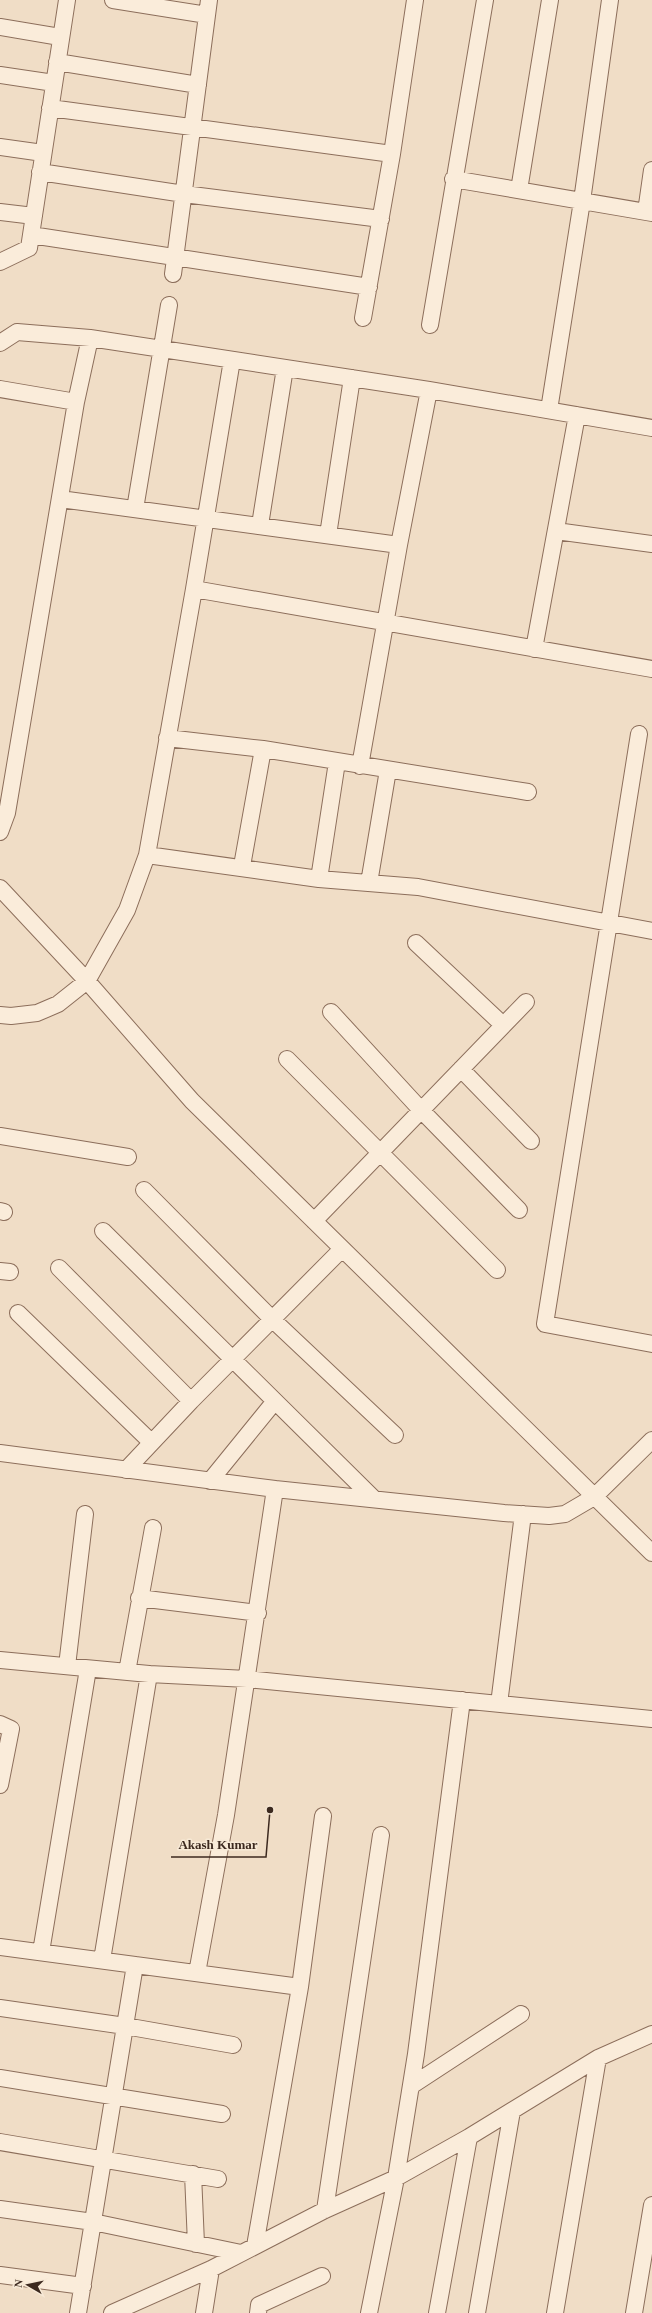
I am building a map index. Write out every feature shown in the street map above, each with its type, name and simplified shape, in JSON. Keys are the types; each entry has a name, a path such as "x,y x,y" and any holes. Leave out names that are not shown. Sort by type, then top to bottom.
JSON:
{"street":[{"path":"0,262 29,248 60,37 67,0"},
{"path":"113,0 208,8 173,274"},
{"path":"363,318 392,154 416,0"},
{"path":"430,325 485,0"},
{"path":"519,190 550,0"},
{"path":"549,410 582,201 610,0"},
{"path":"0,27 60,37"},
{"path":"57,62 198,85"},
{"path":"0,75 54,83"},
{"path":"50,108 392,154"},
{"path":"0,147 43,153"},
{"path":"454,179 649,212 652,170"},
{"path":"40,172 184,194 381,219"},
{"path":"0,212 34,216"},
{"path":"31,236 369,287"},
{"path":"135,509 163,350 169,305"},
{"path":"0,343 17,332 90,338 430,390 652,428"},
{"path":"0,832 7,813 76,402 90,338"},
{"path":"0,1015 11,1016 37,1013 58,1004 87,981 126,910 147,854 194,589 232,360"},
{"path":"260,525 286,368"},
{"path":"328,535 352,378"},
{"path":"0,389 76,402"},
{"path":"360,766 399,545 430,390"},
{"path":"534,649 577,415"},
{"path":"60,499 399,545"},
{"path":"556,531 652,544"},
{"path":"194,589 652,669"},
{"path":"639,734 545,1324 652,1344"},
{"path":"167,738 263,749 360,766 528,792"},
{"path":"242,866 263,749"},
{"path":"319,879 337,762"},
{"path":"369,883 388,770"},
{"path":"147,854 242,866 319,879 418,887 652,931"},
{"path":"0,888 87,981 192,1101 652,1553"},
{"path":"416,942 503,1025"},
{"path":"314,1221 526,1002"},
{"path":"331,1012 421,1110 519,1210"},
{"path":"287,1059 497,1270"},
{"path":"461,1069 531,1141"},
{"path":"0,1136 128,1157"},
{"path":"144,1190 273,1320 395,1435"},
{"path":"103,1231 373,1498"},
{"path":"126,1470 191,1401 342,1249"},
{"path":"58,1268 191,1401"},
{"path":"18,1313 151,1442"},
{"path":"210,1481 275,1401"},
{"path":"0,1453 275,1489 549,1516 565,1514 594,1497 652,1440"},
{"path":"197,1973 258,1613 275,1489"},
{"path":"67,1666 85,1514"},
{"path":"499,1704 523,1514"},
{"path":"127,1672 139,1598 153,1528"},
{"path":"139,1598 258,1613"},
{"path":"0,1660 150,1674 247,1679 652,1719"},
{"path":"41,1952 88,1669"},
{"path":"102,1960 150,1674"},
{"path":"369,2313 396,2178 411,2086 462,1700"},
{"path":"0,1724 11,1729 1,1775"},
{"path":"255,2246 300,1986 323,1816"},
{"path":"325,2210 381,1835"},
{"path":"0,1947 300,1986"},
{"path":"78,2313 135,1965"},
{"path":"0,2008 125,2026 233,2045"},
{"path":"411,2086 521,2014"},
{"path":"112,2313 135,2308 325,2210 396,2178 469,2137 598,2058 652,2034"},
{"path":"555,2313 598,2058"},
{"path":"0,2078 222,2114"},
{"path":"477,2313 512,2111"},
{"path":"437,2313 469,2137"},
{"path":"0,2142 218,2178"},
{"path":"193,2174 196,2244"},
{"path":"634,2313 652,2205"},
{"path":"0,2209 93,2222 241,2253"},
{"path":"204,2313 211,2269"},
{"path":"0,2275 83,2286"},
{"path":"258,2313 259,2305 322,2276"}],"place":[{"name":"Akash Kumar","path":"270,1810"}]}
